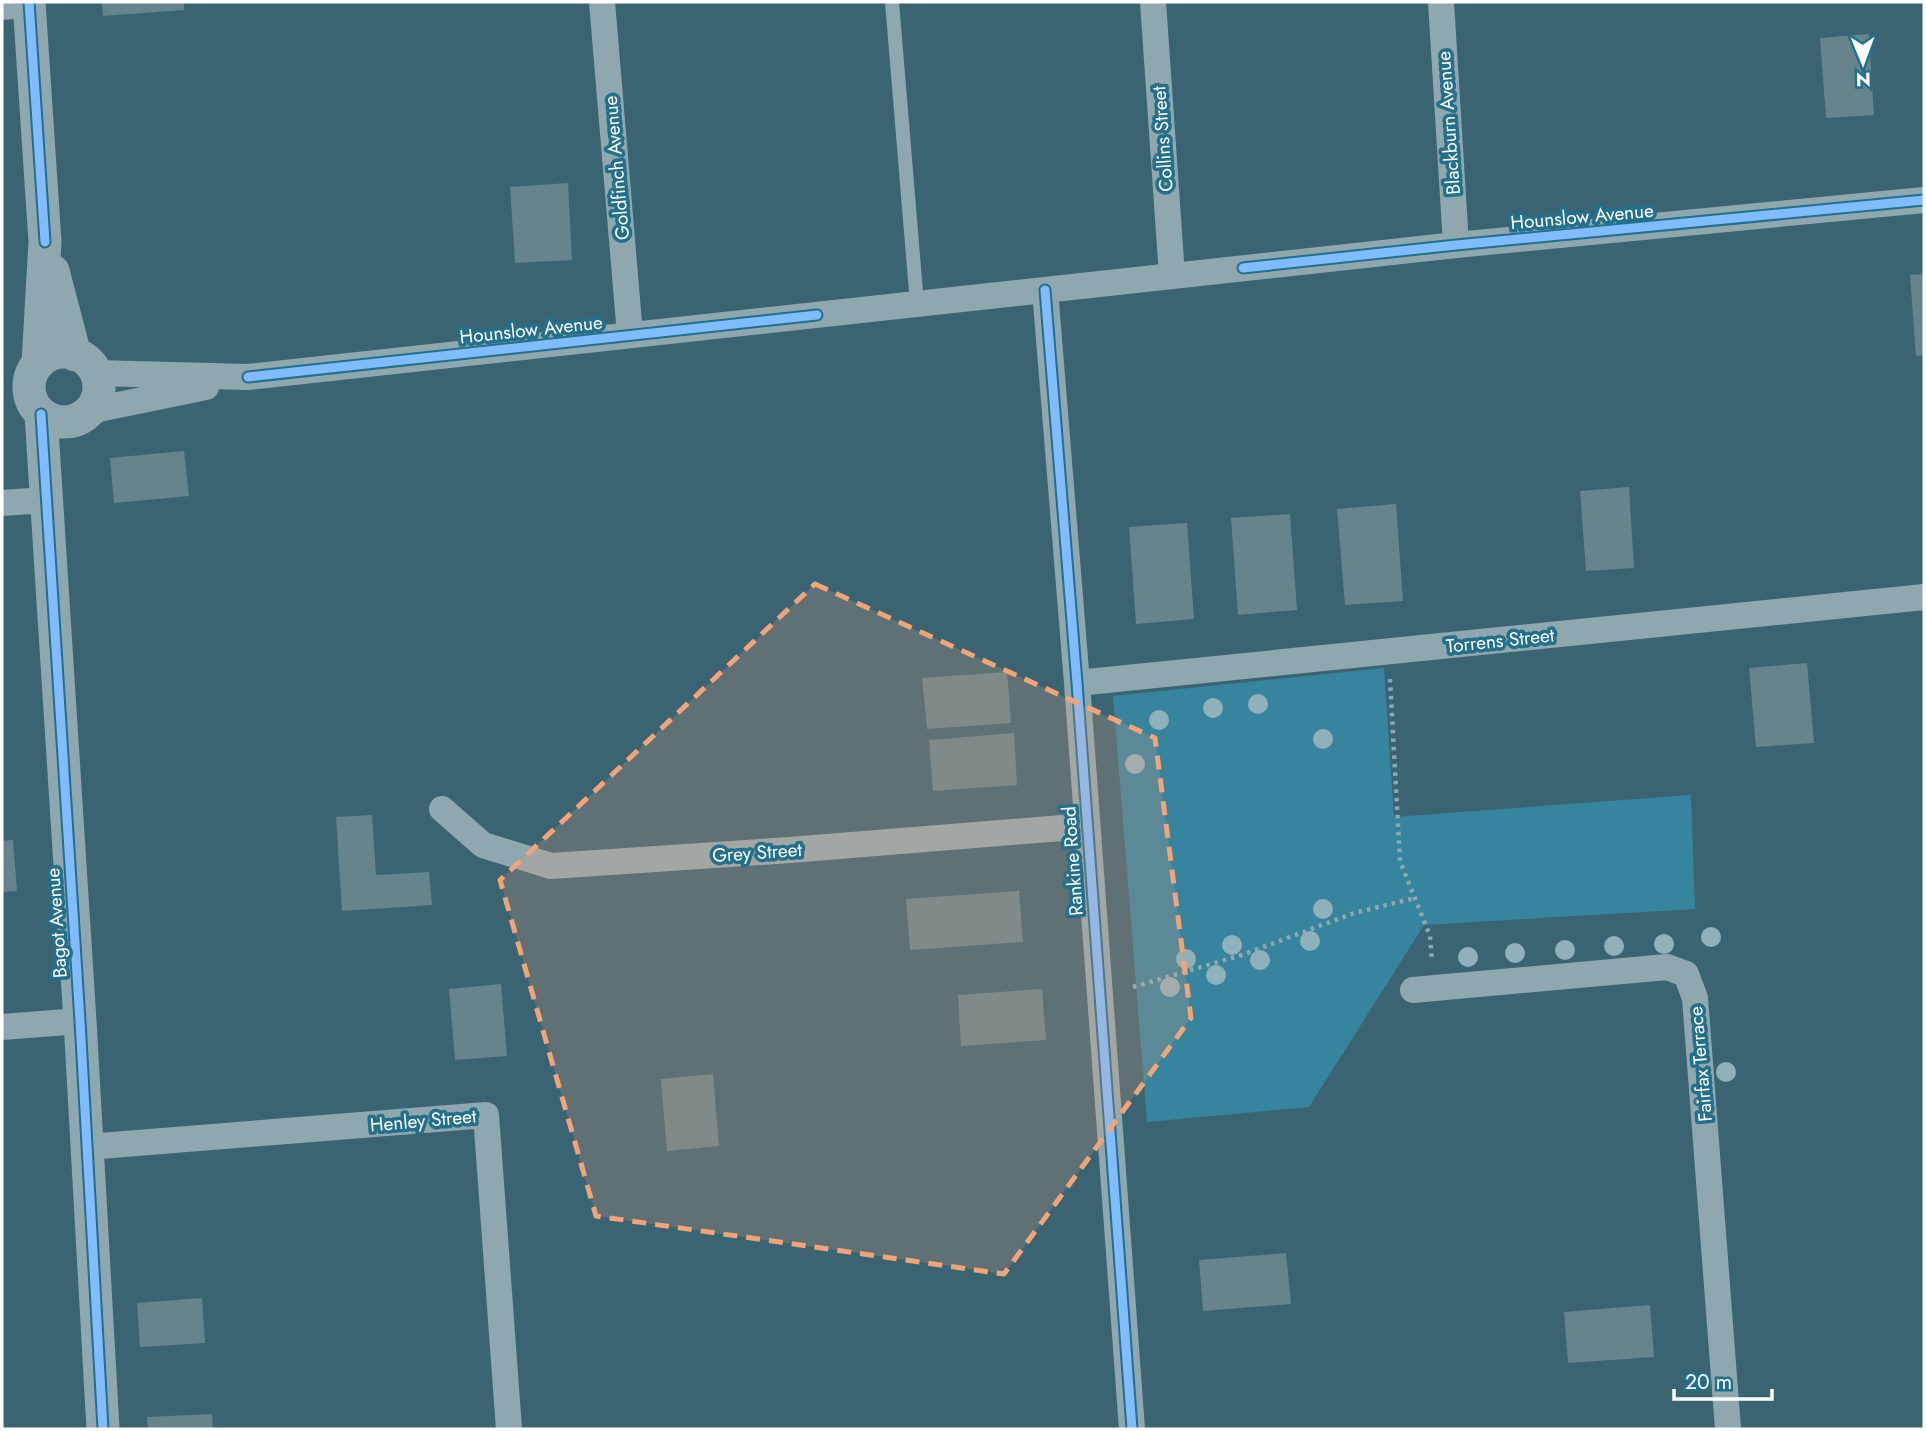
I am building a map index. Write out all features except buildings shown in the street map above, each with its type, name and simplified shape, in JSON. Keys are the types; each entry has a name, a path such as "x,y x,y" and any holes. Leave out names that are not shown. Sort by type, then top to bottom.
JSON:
{"street":[{"name":"Goldfinch Avenue","path":"603,2 630,335"},
{"name":"Collins Street","path":"1153,2 1172,276"},
{"name":"Blackburn Avenue","path":"1441,2 1456,245"},
{"path":"20,4 45,242 38,363"},
{"name":"Hounslow Avenue","path":"64,416 248,377 1456,245 1924,201"},
{"path":"45,242 86,364 99,385 98,397 64,416 33,406 28,384 38,363 47,356 58,353 86,364"},
{"name":"Rankine Road","path":"1045,290 1132,1429"},
{"name":"Hounslow Avenue","path":"86,364 248,377"},
{"name":"Bagot Avenue","path":"64,416 44,468 45,500 80,1021 103,1429"},
{"path":"2,503 45,500"},
{"name":"Torrens Street","path":"1076,683 1924,597"},
{"name":"Grey Street","path":"442,809 483,845 551,866 1087,826"},
{"name":"Fairfax Terrace","path":"1413,990 1667,967 1686,974 1695,998 1728,1429"},
{"path":"2,1027 80,1021"},
{"name":"Henley Street","path":"87,1147 486,1115 509,1429"}],"lane":[{"path":"892,2 917,304"}],"path":[{"path":"1388,651 1400,861 1430,936 1433,969"},
{"path":"1133,986 1242,955 1354,913 1415,898"}],"highlighted area":[{"path":"815,584 1155,738 1191,1018 1004,1274 596,1216 500,880"}],"shaded area":[{"path":"1384,668 1394,817 1691,795 1695,909 1424,925 1309,1107 1147,1122 1113,696"}],"cycle path":[{"path":"29,2 45,242"},
{"path":"1243,268 1924,200"},
{"path":"1045,290 1132,1429"},
{"path":"248,377 817,315"},
{"path":"41,414 103,1429"}]}
